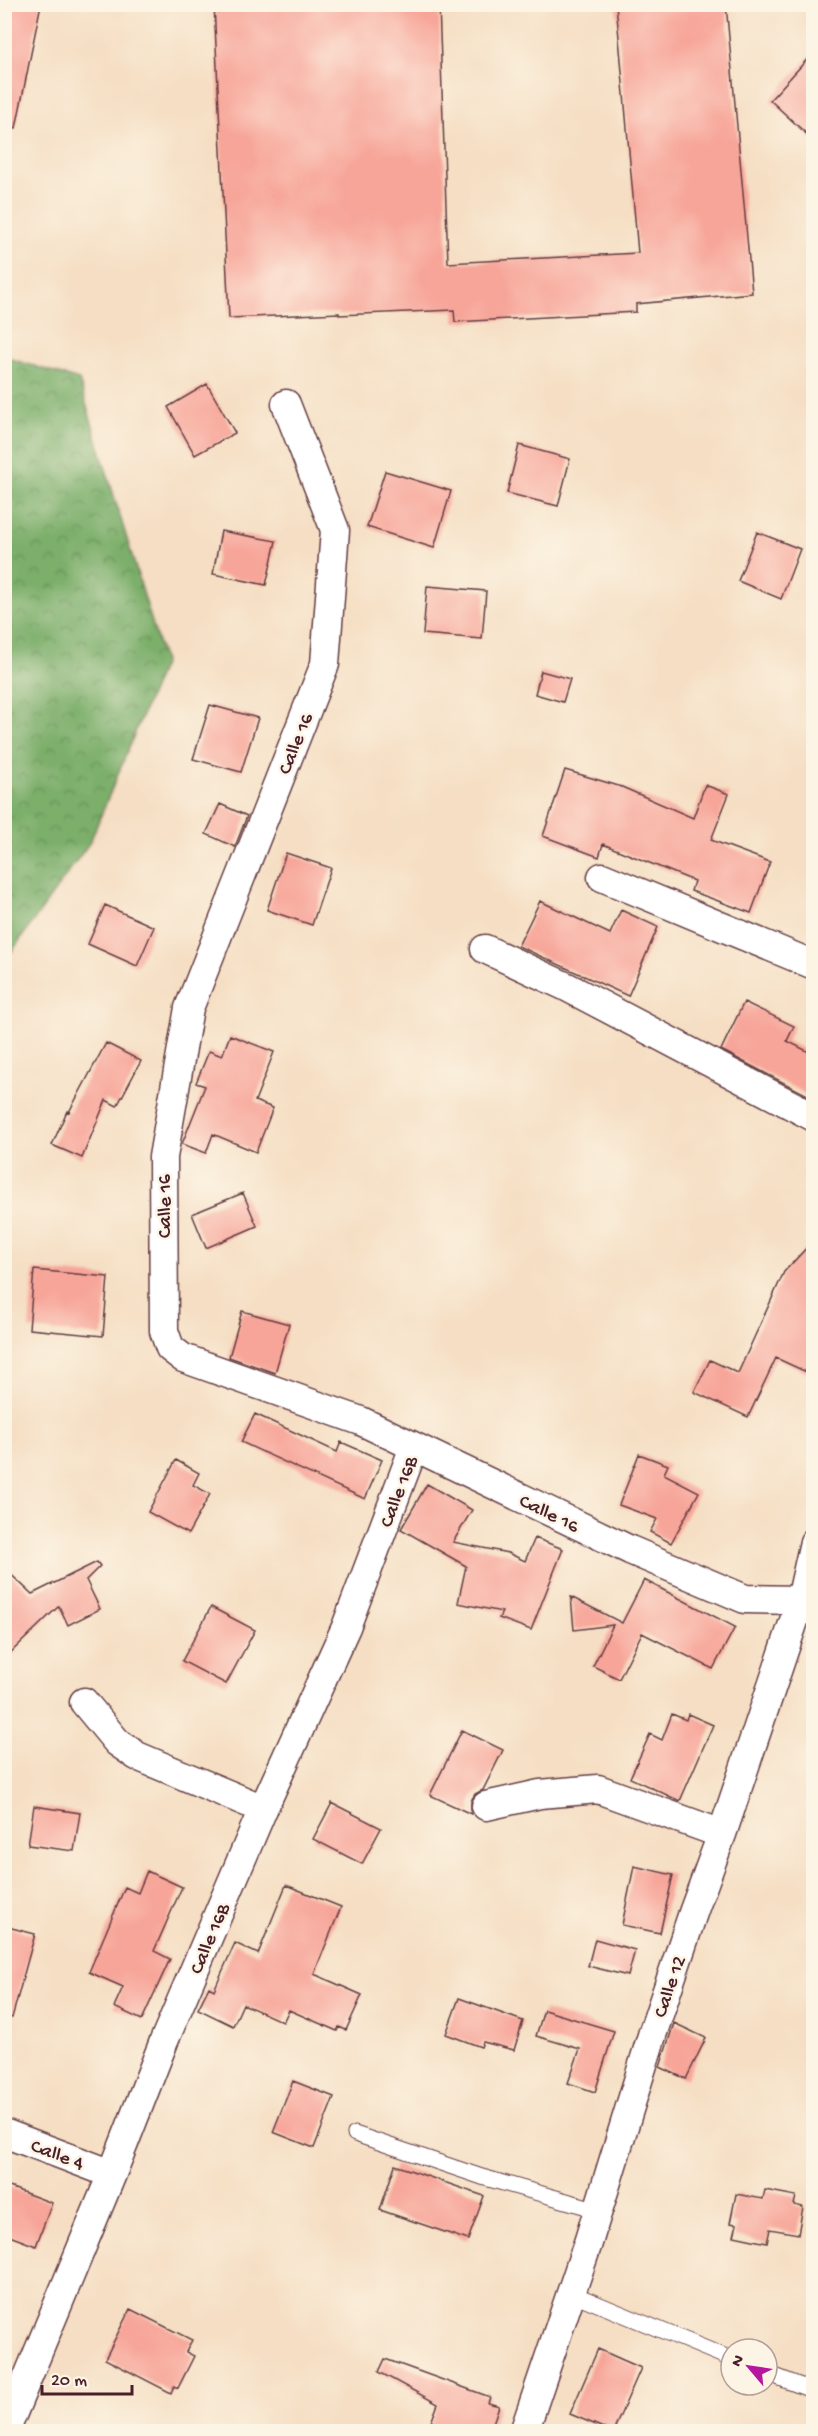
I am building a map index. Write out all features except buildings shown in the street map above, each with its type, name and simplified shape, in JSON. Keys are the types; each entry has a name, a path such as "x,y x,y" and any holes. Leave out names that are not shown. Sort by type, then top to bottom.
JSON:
{"street":[{"name":"Calle 16","path":"286,404 335,530 325,664 189,1008 163,1157 164,1331 170,1348 183,1358 361,1421 630,1550 745,1599 807,1599"},
{"path":"602,877 813,965"},
{"path":"485,949 567,987 813,1117"},
{"name":"Calle 16B","path":"5,2432 112,2174 164,2041 262,1809 346,1627 414,1447"},
{"name":"Calle 12","path":"524,2432 694,1910 807,1599 813,1542"},
{"path":"84,1702 117,1742 137,1756 262,1809"},
{"path":"486,1806 540,1794 598,1788 723,1834"},
{"name":"Calle 4","path":"4,2133 112,2174"}],"lane":[{"path":"355,2134 482,2177 598,2210"},
{"path":"571,2293 719,2354"},
{"path":"779,2378 813,2391"}],"green space":[{"path":"5,357 79,380 164,662 90,842 5,961"}]}
